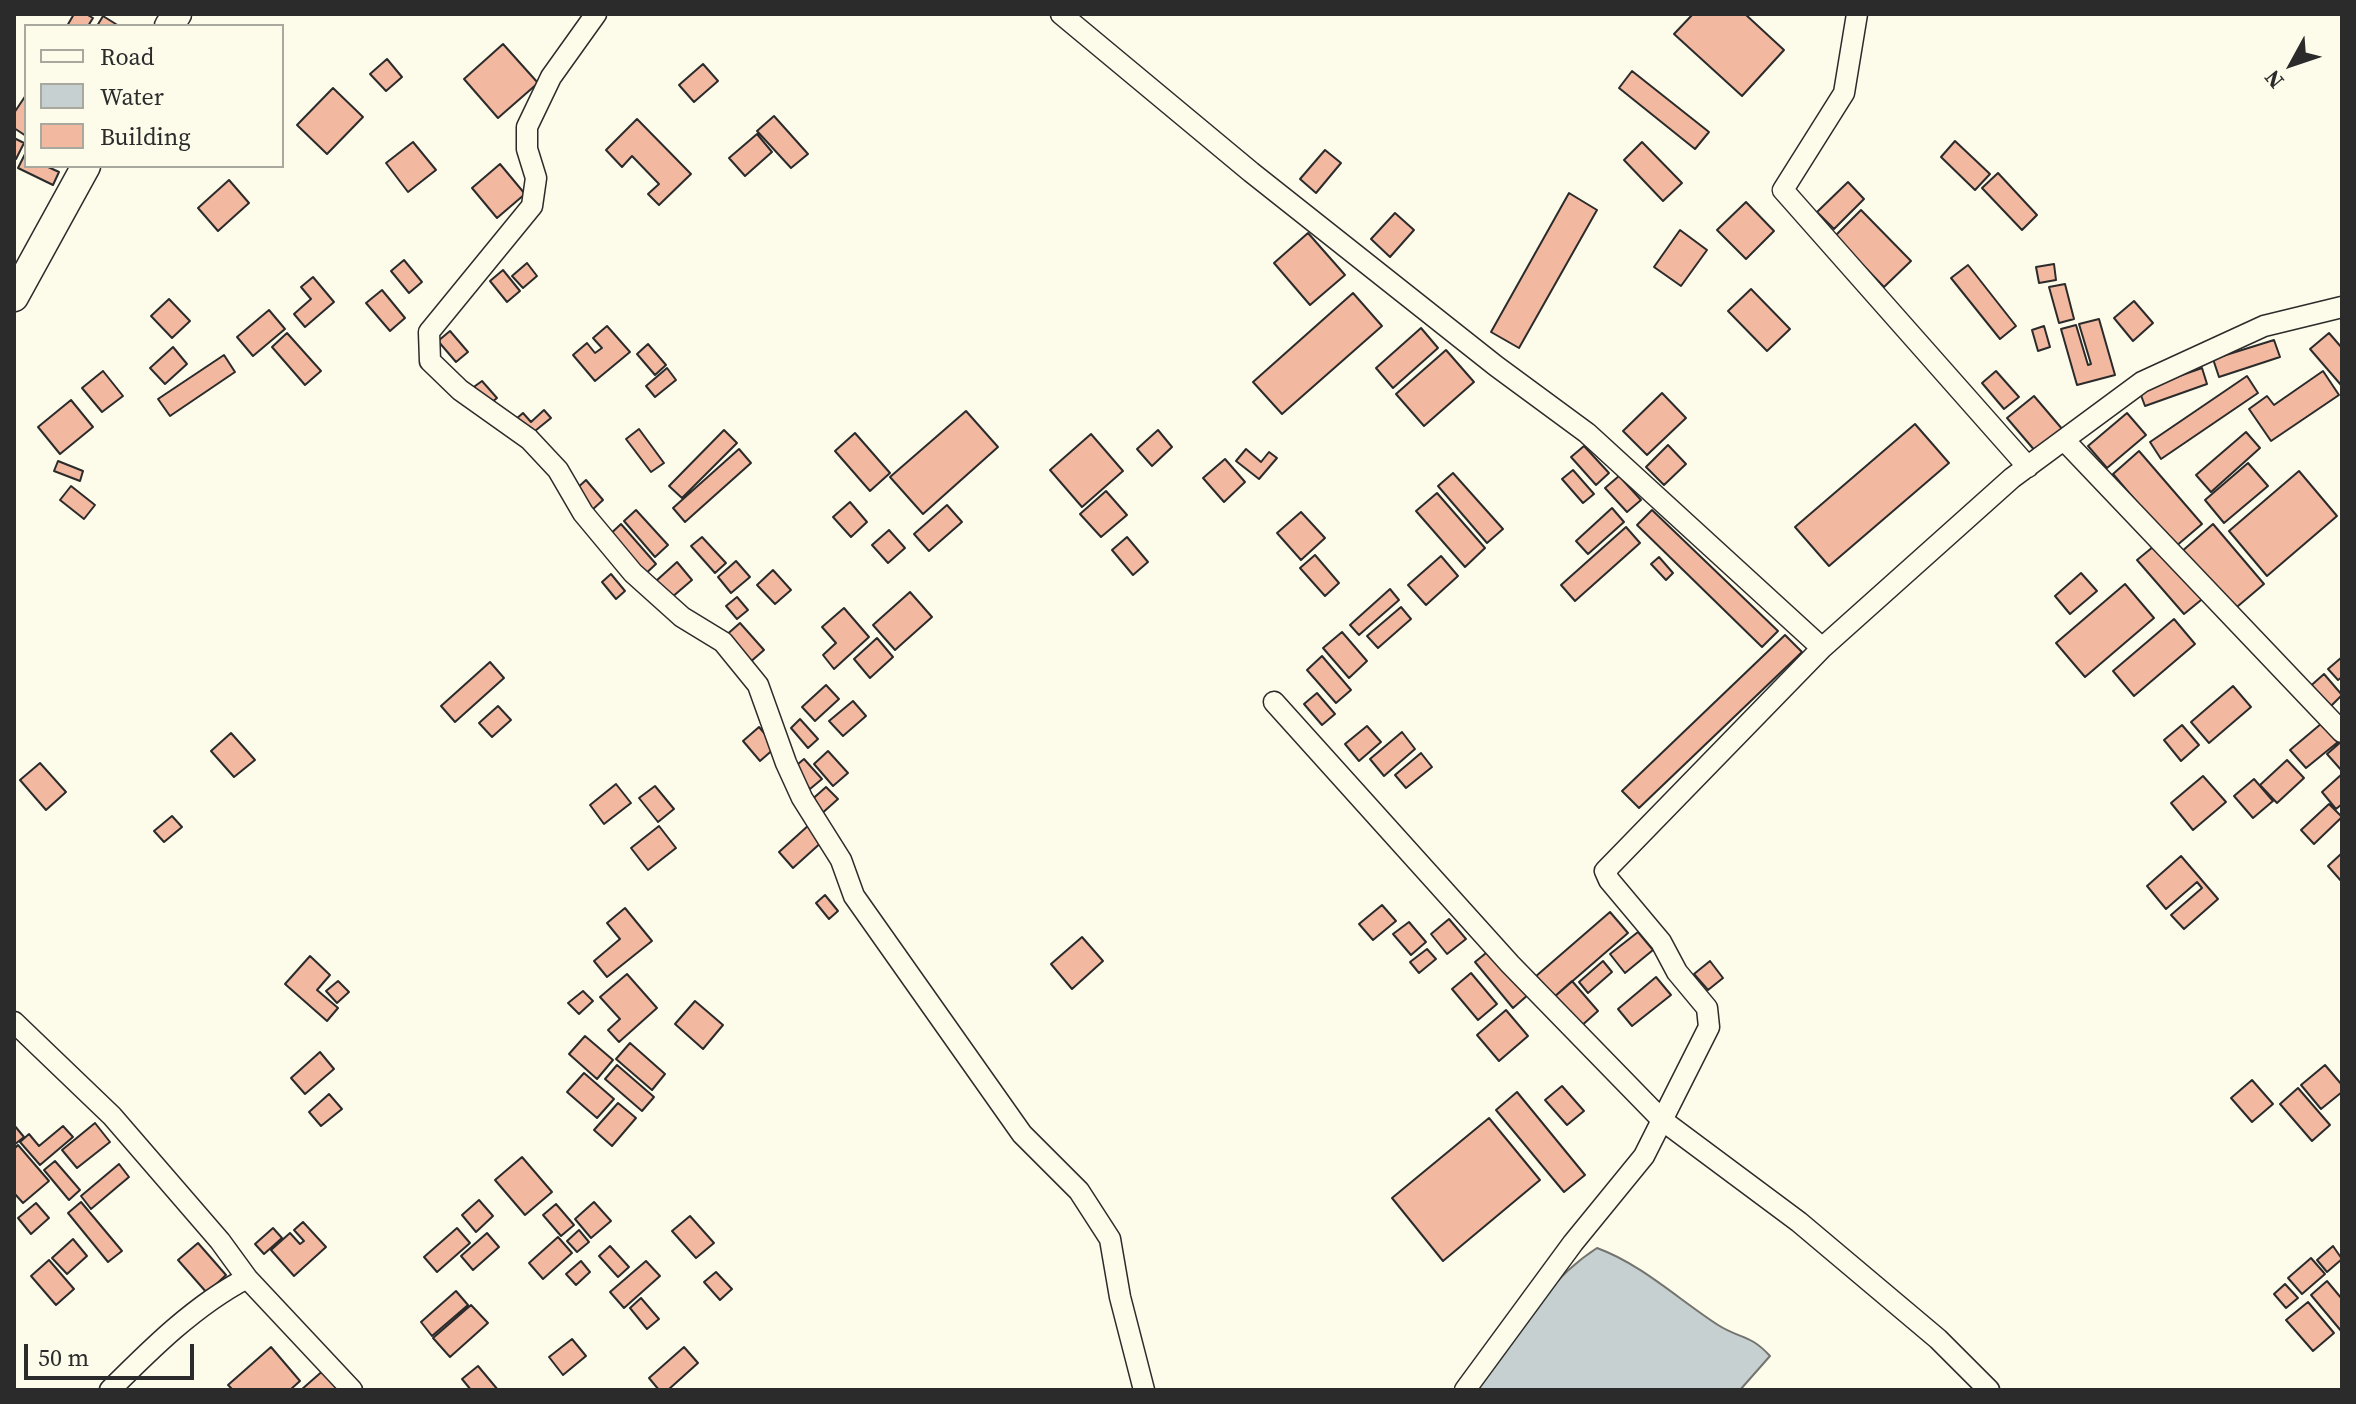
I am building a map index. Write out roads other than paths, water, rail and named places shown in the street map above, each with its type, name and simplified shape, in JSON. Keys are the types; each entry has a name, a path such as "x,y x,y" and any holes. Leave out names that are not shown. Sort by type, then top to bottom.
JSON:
{"main road":[{"path":"14,297 85,168"}],"street":[{"path":"596,14 551,77 527,127 527,149 536,178 532,206 429,332 430,361 460,390 529,439 558,470 583,513 633,573 682,617 723,642 758,685 786,763 802,798 841,860 854,896 1022,1134 1079,1191 1110,1239 1120,1297 1144,1390"},
{"path":"1061,14 1251,172 1496,366 1587,433 1822,648"},
{"path":"1857,14 1844,93 1783,190 2028,467"},
{"path":"1465,1390 1573,1243 1644,1156 1709,1027 1707,1008 1677,972 1661,942 1609,880 1605,871 1822,648 2028,467 2142,382 2264,326 2342,307"},
{"path":"2064,440 2342,732"},
{"path":"1274,702 1510,964 1662,1120 1799,1222 1938,1339 1989,1390"},
{"path":"14,1022 112,1116 220,1241 247,1278 352,1390"},
{"path":"110,1390 157,1344 230,1287 247,1278"}],"water":[{"path":"1597,1248 1644,1273 1718,1325 1751,1340 1770,1356 1740,1390 1477,1390 1545,1294"}]}
